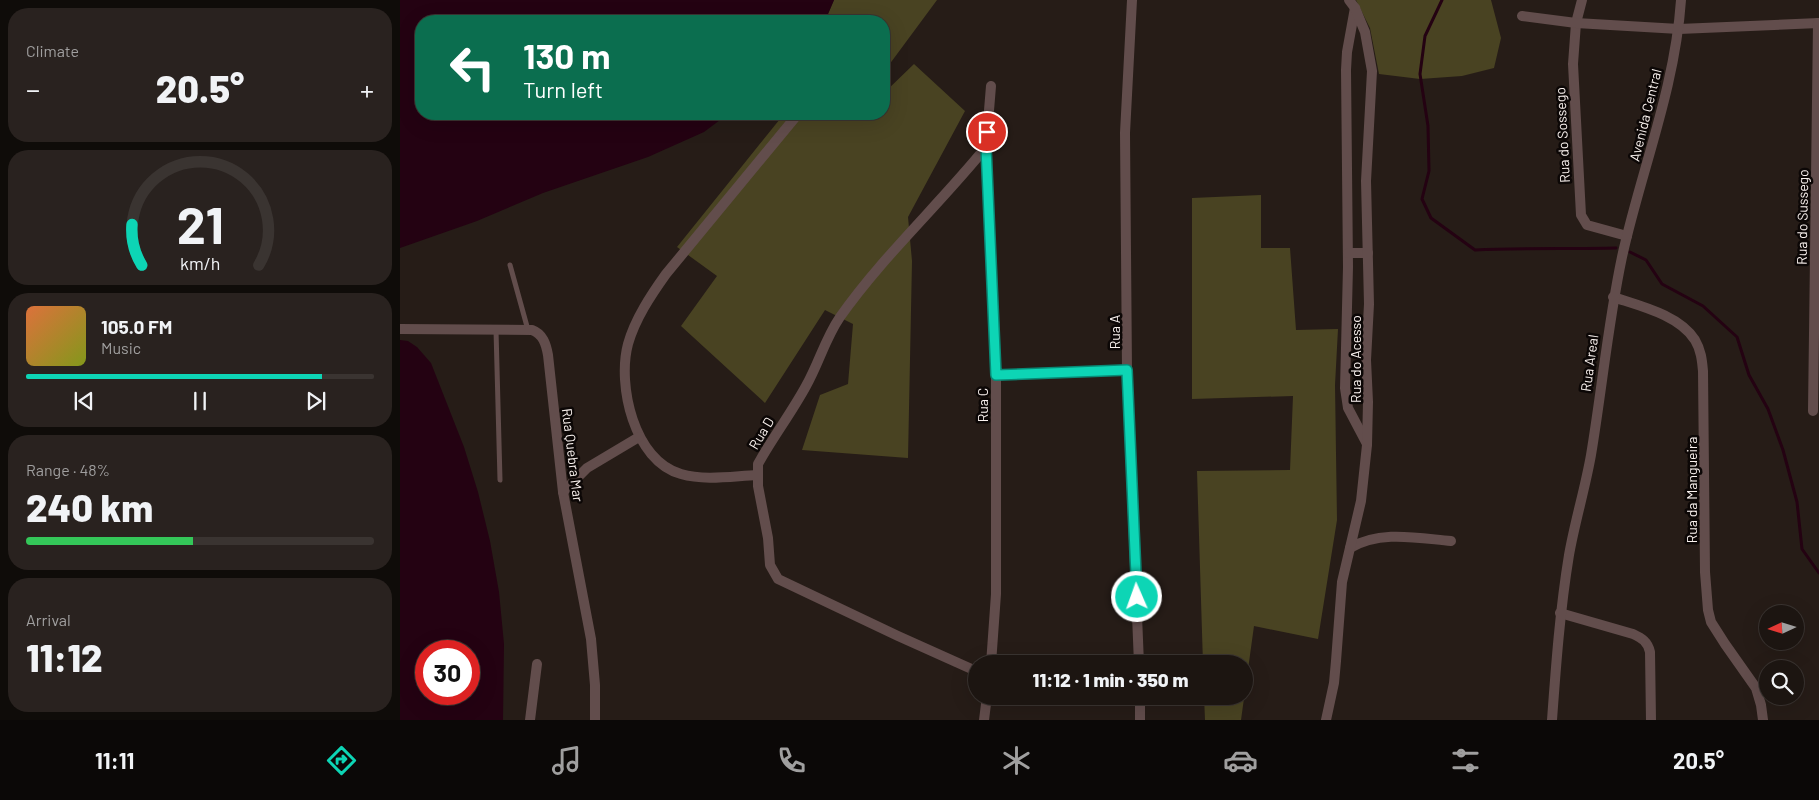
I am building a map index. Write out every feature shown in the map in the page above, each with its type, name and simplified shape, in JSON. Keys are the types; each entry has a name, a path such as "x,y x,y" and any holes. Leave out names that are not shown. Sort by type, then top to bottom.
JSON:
{"street":[{"name":"Rua A","path":"1132,0 1125,133 1127,370 1139,655"},
{"name":"Rua do Sossego","path":"1582,0 1576,23 1573,64 1580,215 1587,225 1627,236"},
{"name":"Avenida Central","path":"1627,236 1663,108 1679,29 1681,0"},
{"path":"1352,4 1346,70 1348,253 1346,396 1348,408 1368,445"},
{"name":"Rua do Acesso","path":"1326,720 1334,683 1341,589 1361,501 1368,445 1366,360 1369,304 1366,181 1372,71 1365,32 1352,4"},
{"path":"1522,16 1576,23 1679,29 1818,23"},
{"name":"Rua do Sussego","path":"1813,411 1818,23"},
{"name":"Rua C","path":"991,86 986,147 996,375 996,594 992,655"},
{"path":"757,475 713,477 680,474 661,463 639,437 630,410 624,380 625,358 628,343 635,327 654,291 666,274 793,120"},
{"name":"Rua D","path":"968,667 778,579 770,565 768,538 757,475 758,464 806,387 817,365 823,347 838,319 864,284 986,147"},
{"name":"Rua Areal","path":"1560,613 1570,553 1591,455 1613,297 1627,236"},
{"path":"1348,253 1368,253"},
{"name":"Rua da Mangueira","path":"1613,297 1643,307 1679,324 1689,332 1700,350 1703,370 1705,572 1708,610 1712,622 1725,644 1756,688 1762,705 1763,720"},
{"path":"400,329 528,330"},
{"name":"Rua Quebra Mar","path":"528,330 537,332 542,336 547,349 563,492 591,639 596,720"},
{"path":"996,375 1127,370"},
{"path":"563,492 587,468 639,437"},
{"path":"1350,548 1370,539 1382,537 1451,541"},
{"path":"1552,720 1560,613 1633,634 1644,640 1650,652 1651,720"},
{"path":"530,720 537,664"},
{"path":"984,720 986,705"},
{"path":"1140,705 1140,720"}],"lane":[{"path":"510,265 528,330"},
{"path":"496,330 500,480"}],"shaded area":[{"path":"400,0 834,0 828,15 415,15 415,120 720,120 704,132 648,157 543,193 477,221 400,248"},
{"path":"834,0 937,0 890,64 890,15 828,15"},
{"path":"1356,0 1491,0 1501,38 1494,68 1462,76 1420,79 1379,74 1370,28"},
{"path":"914,64 965,111 908,217 912,261 908,458 802,450 820,395 848,384 853,324 825,310 765,403 681,326 717,276 677,247 779,120 890,120 890,87"},
{"path":"1261,195 1261,248 1290,248 1296,330 1338,329 1335,385 1337,520 1318,639 1254,626 1250,655 1203,655 1197,471 1290,470 1293,396 1192,399 1192,198"},
{"path":"400,340 408,341 417,347 431,363 464,447 478,492 490,541 499,592 504,644 503,720 400,720"},
{"path":"1204,705 1243,705 1241,720 1205,720"}],"waterway":[{"path":"1442,0 1425,36 1420,74 1428,126 1429,171 1422,199 1431,218 1475,250 1616,248"},
{"path":"1630,252 1646,260 1662,284 1703,306 1737,337 1749,375 1768,409 1783,450 1797,502 1802,549 1819,573"}],"route":[{"path":"987,132 986,147 996,375 1127,370 1137,597"}]}
